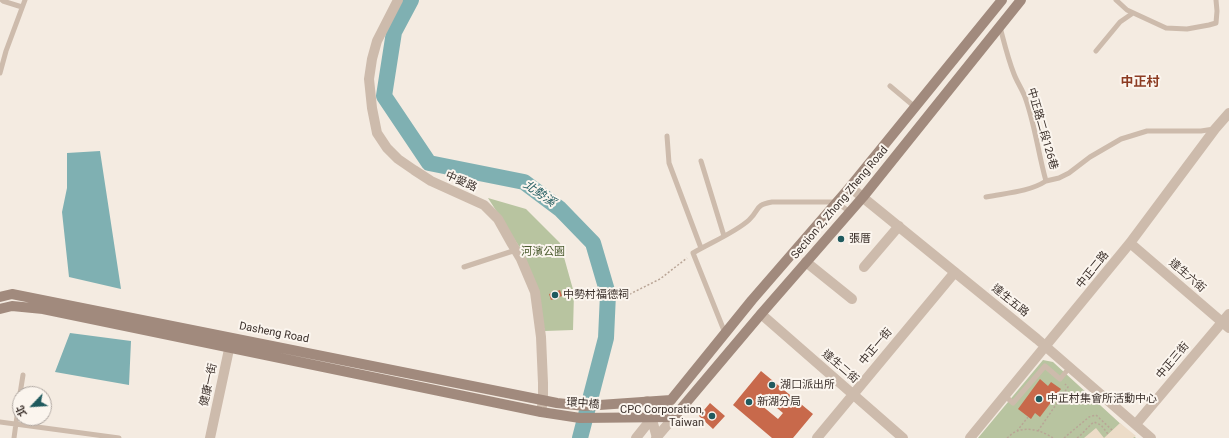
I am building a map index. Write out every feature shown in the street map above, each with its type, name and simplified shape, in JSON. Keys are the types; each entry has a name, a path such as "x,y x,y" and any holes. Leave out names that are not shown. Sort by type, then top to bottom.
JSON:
{"main road":[{"name":"Section 2, Zhong Zheng Road","path":"671,400 752,300 850,187 1002,0"},
{"name":"Section 2, Zhong Zheng Road","path":"674,417 863,197 1021,0"},
{"name":"Dasheng Road","path":"0,297 12,294 229,347 541,412"},
{"name":"Dasheng Road","path":"0,309 12,306 43,309 231,337 543,400"},
{"name":"環中橋","path":"543,400 585,406 625,404 647,401"},
{"path":"647,401 671,400"},
{"name":"環中橋","path":"541,412 580,418 638,417"},
{"path":"638,417 674,417"}],"street":[{"name":"中愛路","path":"398,0 377,41 372,59 369,79 372,108 377,133 387,148 398,159 414,170 431,181 484,205 498,220 516,250 535,292 541,337 544,384 541,412"},
{"name":"中正二路","path":"970,438 1130,243 1215,129 1229,113"},
{"name":"達生五路","path":"850,187 1046,346 1151,438"},
{"path":"864,267 899,226"},
{"name":"達生六街","path":"1130,243 1226,325"},
{"path":"806,262 852,299"},
{"name":"中正一街","path":"817,438 955,272"},
{"name":"達生二街","path":"761,314 903,438"},
{"name":"中正三街","path":"1136,424 1226,325 1229,314"},
{"name":"健康一街","path":"210,438 231,337"},
{"path":"374,377 376,366"},
{"path":"641,435 652,418 671,400"},
{"path":"647,401 656,438"},
{"path":"638,417 641,435"},
{"path":"656,438 674,417"}],"lane":[{"path":"2,0 22,7"},
{"path":"0,73 6,51 25,0"},
{"path":"1116,0 1127,10 1166,28 1187,29 1216,23 1216,0"},
{"path":"1096,51 1120,22 1133,13"},
{"name":"中正路二段126巷","path":"999,26 1014,75 1027,103 1046,181 1059,178 1069,173 1090,157 1121,139 1147,131 1200,131 1215,129"},
{"path":"890,86 915,107"},
{"path":"667,136 668,163 702,248"},
{"path":"701,160 724,236"},
{"path":"986,197 1026,190 1038,186 1046,181"},
{"path":"725,333 693,253 741,227 750,220 756,210 763,204 772,202 836,202 850,212"},
{"path":"464,266 516,250"},
{"path":"1005,396 1014,403 1045,366 1060,379 1070,367"},
{"path":"21,386 23,375"},
{"path":"0,422 12,424"},
{"path":"14,438 15,426"},
{"path":"29,426 119,438"}],"path":[{"path":"626,296 660,279 693,253"},
{"path":"1038,431 1068,387 1060,379"},
{"path":"1064,438 1089,417 1096,415 1112,430"},
{"path":"1007,438 1016,431 1028,417"},
{"path":"1077,438 1094,422 1101,425 1108,434"},
{"path":"1016,431 1032,429 1045,433 1053,438"}],"green space":[{"name":"河濱公園","path":"488,198 526,209 560,243 574,293 573,330 545,331 520,248"},
{"path":"1043,360 1053,362 1136,438 978,438"}],"shaded area":[{"path":"1120,423 1136,436 1133,438 1104,438"},
{"path":"1096,428 1104,438 1084,438"}],"water":[{"path":"100,151 121,289 69,277 62,212 67,188 67,153"},
{"path":"70,333 131,341 129,385 55,372"}],"building":[{"name":"中勢村福德祠","path":"560,290 562,296 551,300 549,294"},
{"name":"新湖分局","path":"761,371 813,414 793,438 772,438 733,405","holes":["766,399 783,413 778,419 761,405"]},
{"name":"中正村集會所活動中心","path":"1040,379 1048,386 1051,382 1061,389 1040,417 1035,413 1031,419 1018,409"},
{"name":"CPC Corporation, Taiwan","path":"710,403 725,416 713,429 699,416"}],"waterway":[{"name":"北勢溪","path":"411,0 394,32 384,96 429,163 524,182 560,209 593,243 608,294 606,338 580,438"}],"place":[{"name":"張厝","path":"841,239"},
{"name":"中勢村福德祠","path":"555,295"},
{"name":"湖口派出所","path":"772,385"},
{"name":"中正村集會所活動中心","path":"1039,399"},
{"name":"新湖分局","path":"749,402"},
{"name":"CPC Corporation, Taiwan","path":"712,416"}],"district":[{"name":"中正村","path":"1140,83"}]}
